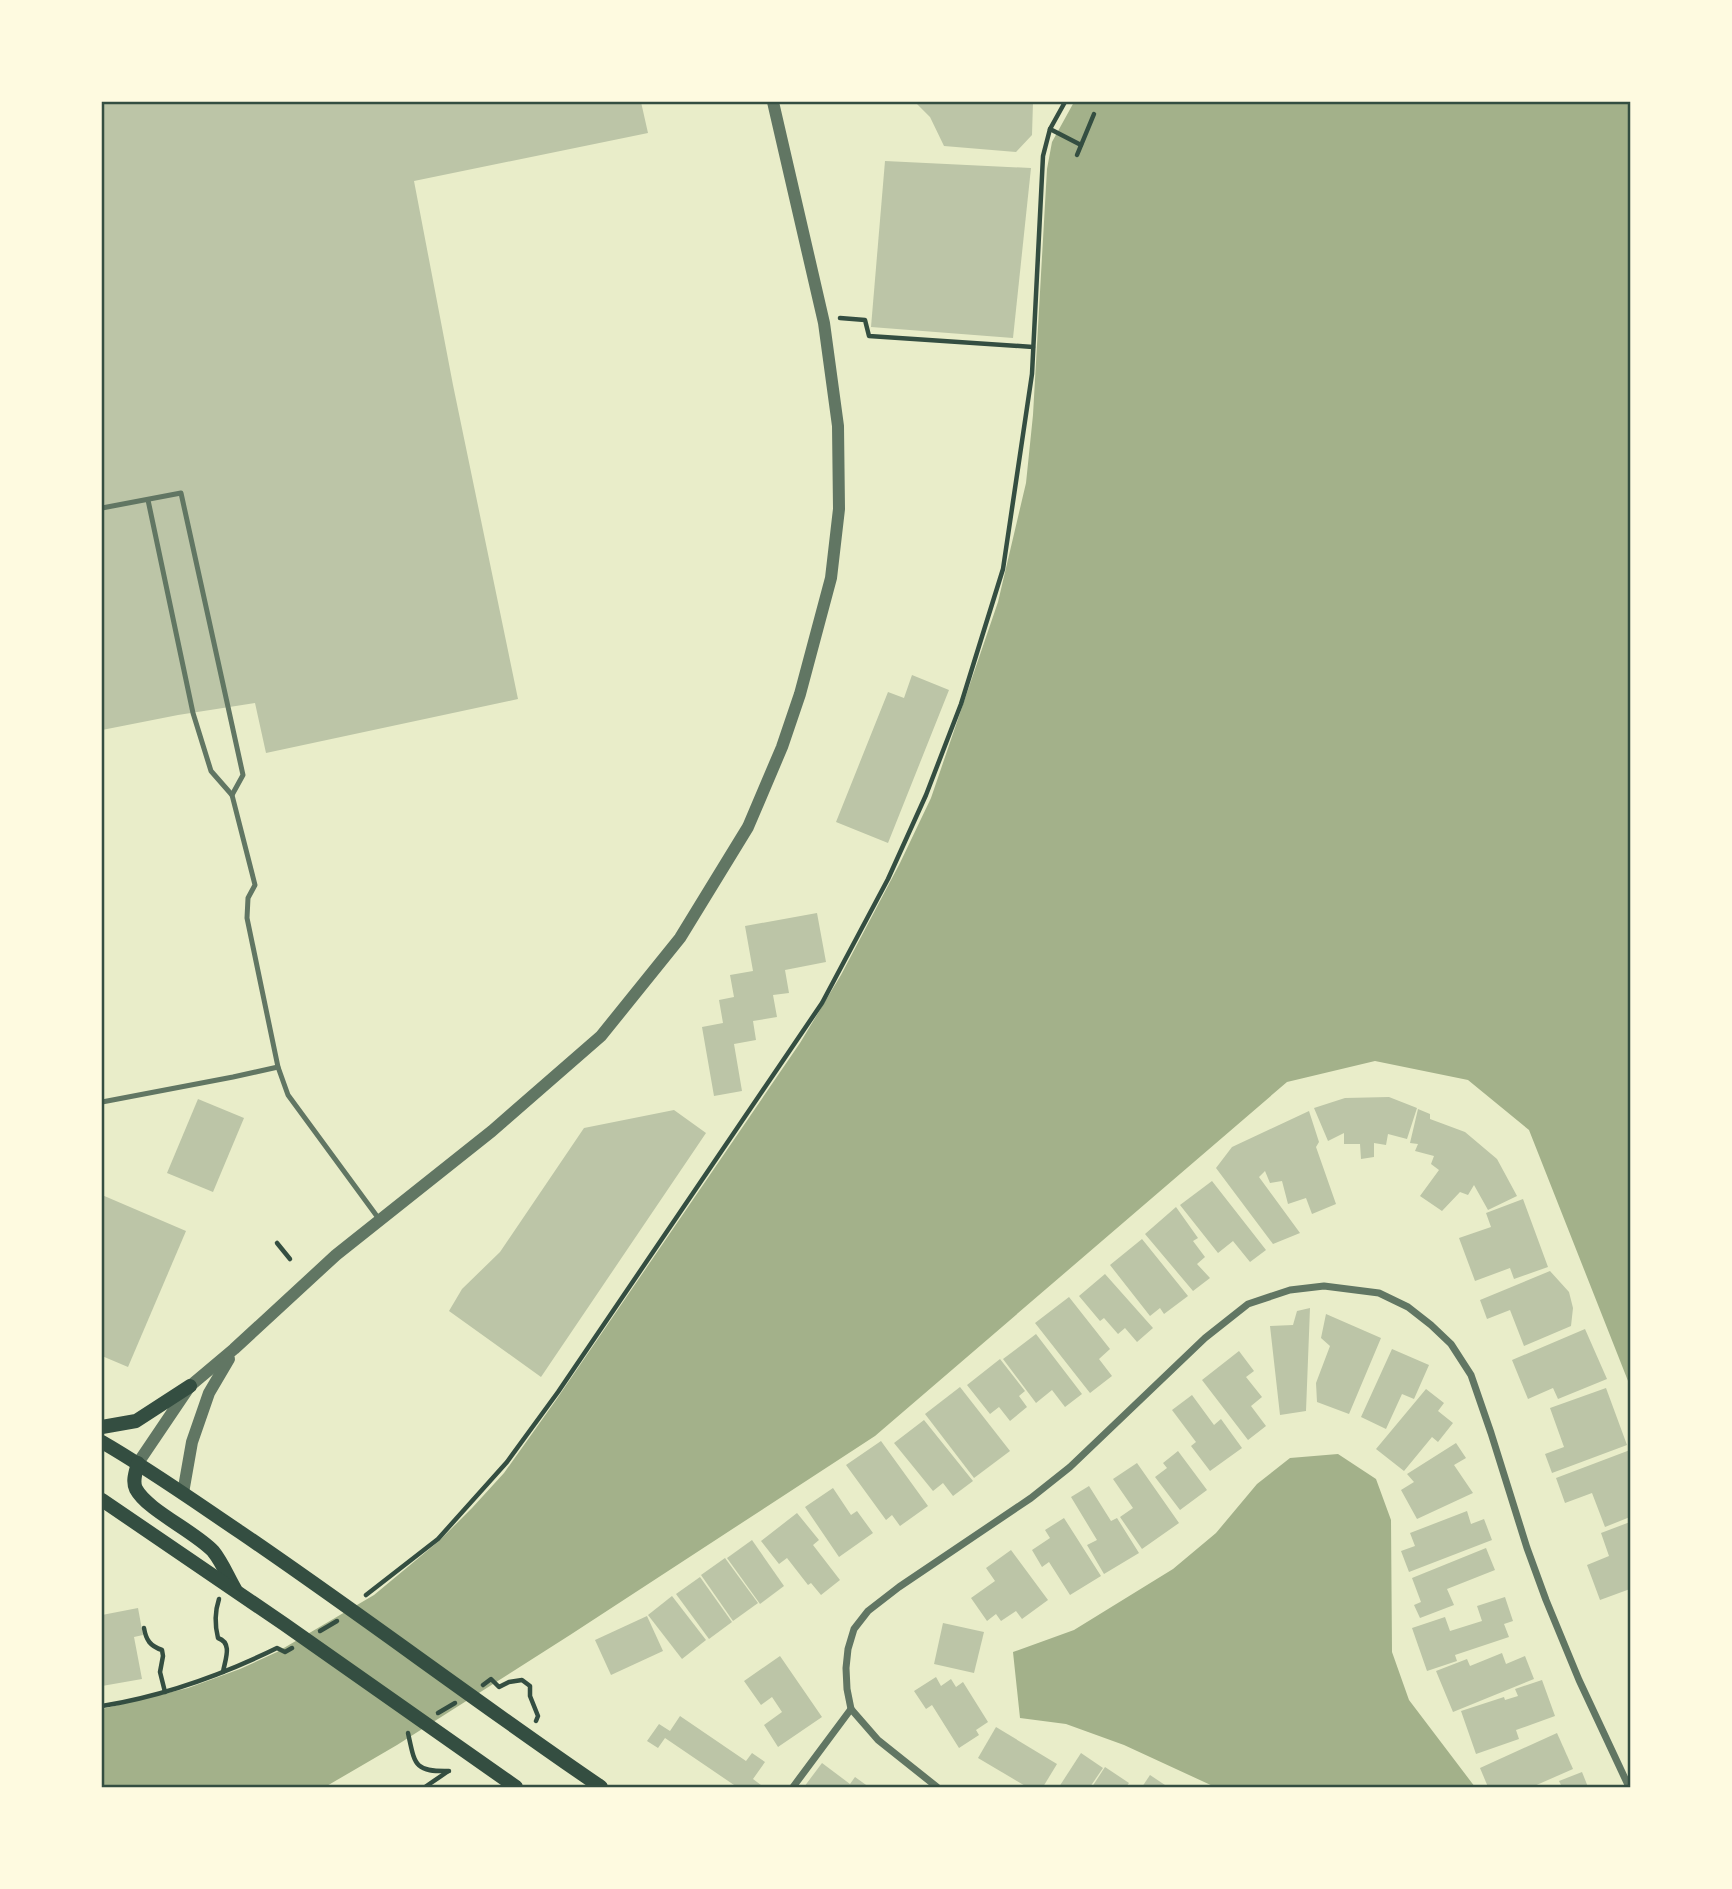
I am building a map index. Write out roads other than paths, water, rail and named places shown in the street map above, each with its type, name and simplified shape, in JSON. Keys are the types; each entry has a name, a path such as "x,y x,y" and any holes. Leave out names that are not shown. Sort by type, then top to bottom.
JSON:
{"main road":[{"path":"102,1427 136,1421 190,1387"},
{"path":"102,1442 138,1463 314,1583 601,1787"},
{"path":"138,1463 135,1488 146,1502 181,1525 213,1552 238,1594"},
{"path":"102,1500 516,1787"}],"street":[{"path":"138,1463 190,1387 336,1255 492,1131 601,1036 680,938 748,827 782,747 803,684 831,578 839,509 838,426 824,323 773,102"},
{"path":"937,1787 878,1740 851,1709 846,1668 853,1629 868,1611 941,1557 1031,1498 1070,1467 1205,1338 1248,1304 1290,1290 1324,1286 1379,1293 1408,1307 1451,1344 1471,1375 1546,1601 1629,1787"},
{"path":"183,1493 192,1442 209,1393 234,1349"},
{"path":"793,1787 851,1709"}],"lane":[{"path":"102,508 181,493 243,775 232,795"},
{"path":"148,500 193,713 211,771 232,795 255,885 248,898 247,918 278,1067 288,1095 380,1220"},
{"path":"102,1102 278,1067"}]}
